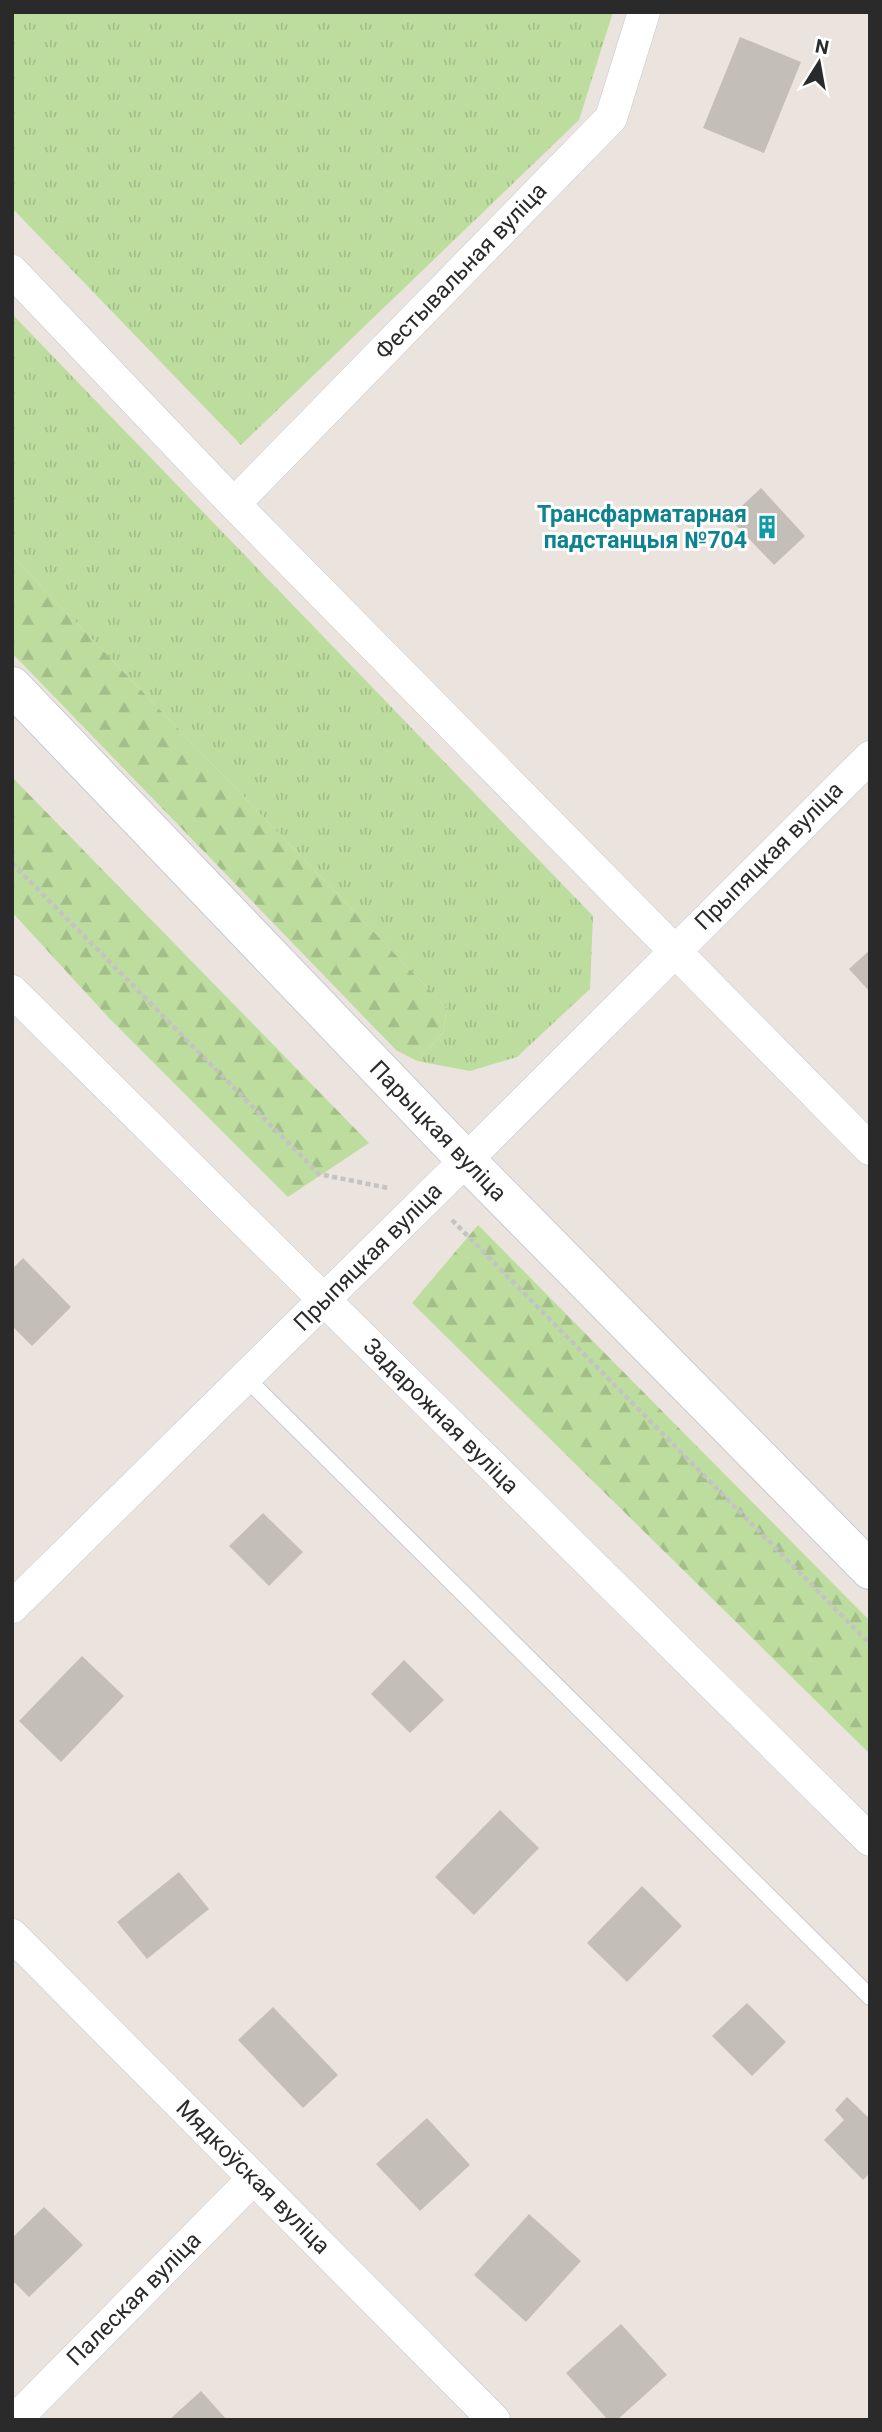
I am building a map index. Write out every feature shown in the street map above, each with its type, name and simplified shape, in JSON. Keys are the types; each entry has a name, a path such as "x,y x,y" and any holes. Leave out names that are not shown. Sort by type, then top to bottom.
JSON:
{"main road":[{"name":"Парыцкая вуліца","path":"12,686 466,1160 870,1570"}],"street":[{"name":"Фестывальная вуліца","path":"234,504 611,118 644,12"},
{"path":"12,271 234,504 870,1149"},
{"name":"Прыпяцкая вуліца","path":"12,1606 466,1160 673,950 870,757"},
{"name":"Задарожная вуліца","path":"12,991 870,1840"},
{"name":"Мядкоўская вуліца","path":"12,1935 494,2420"},
{"name":"Палеская вуліца","path":"15,2420 254,2178"}],"lane":[{"path":"245,1377 870,1997"}],"path":[{"path":"12,863 319,1174 429,1196 870,1644"}],"green space":[{"path":"12,12 613,12 579,120 241,445 12,208"},
{"path":"12,314 593,916 590,989 517,1057 470,1071 417,1061 443,1033 447,1008 12,556"},
{"path":"12,556 447,1008 443,1033 417,1061 396,1050 12,653"},
{"path":"12,777 369,1143 288,1197 109,1018 12,912"},
{"path":"478,1225 870,1621 870,1754 412,1303"}],"building":[{"path":"740,37 801,62 764,153 703,128"},
{"name":"Трансфарматарная падстанцыя №704","path":"761,488 805,536 774,565 729,518"},
{"path":"870,950 870,992 849,969"},
{"path":"23,1258 71,1307 32,1346 12,1326 12,1269"},
{"path":"263,1513 303,1552 269,1586 229,1546"},
{"path":"82,1656 124,1696 61,1762 19,1721"},
{"path":"404,1660 444,1700 410,1733 371,1694"},
{"path":"500,1810 539,1848 474,1915 435,1877"},
{"path":"179,1872 209,1909 147,1959 117,1922"},
{"path":"642,1886 682,1926 627,1982 587,1943"},
{"path":"747,2003 786,2042 752,2076 712,2036"},
{"path":"273,2007 338,2075 303,2108 238,2040"},
{"path":"847,2097 870,2119 870,2173 863,2180 824,2140 844,2120 835,2110"},
{"path":"427,2118 470,2165 420,2211 376,2164"},
{"path":"44,2207 83,2245 29,2297 12,2280 12,2238"},
{"path":"529,2214 581,2261 526,2322 474,2275"},
{"path":"621,2324 667,2375 617,2420 608,2420 566,2373"},
{"path":"201,2391 227,2420 169,2420"}],"place":[{"name":"Трансфарматарная падстанцыя №704","path":"767,527"}]}
